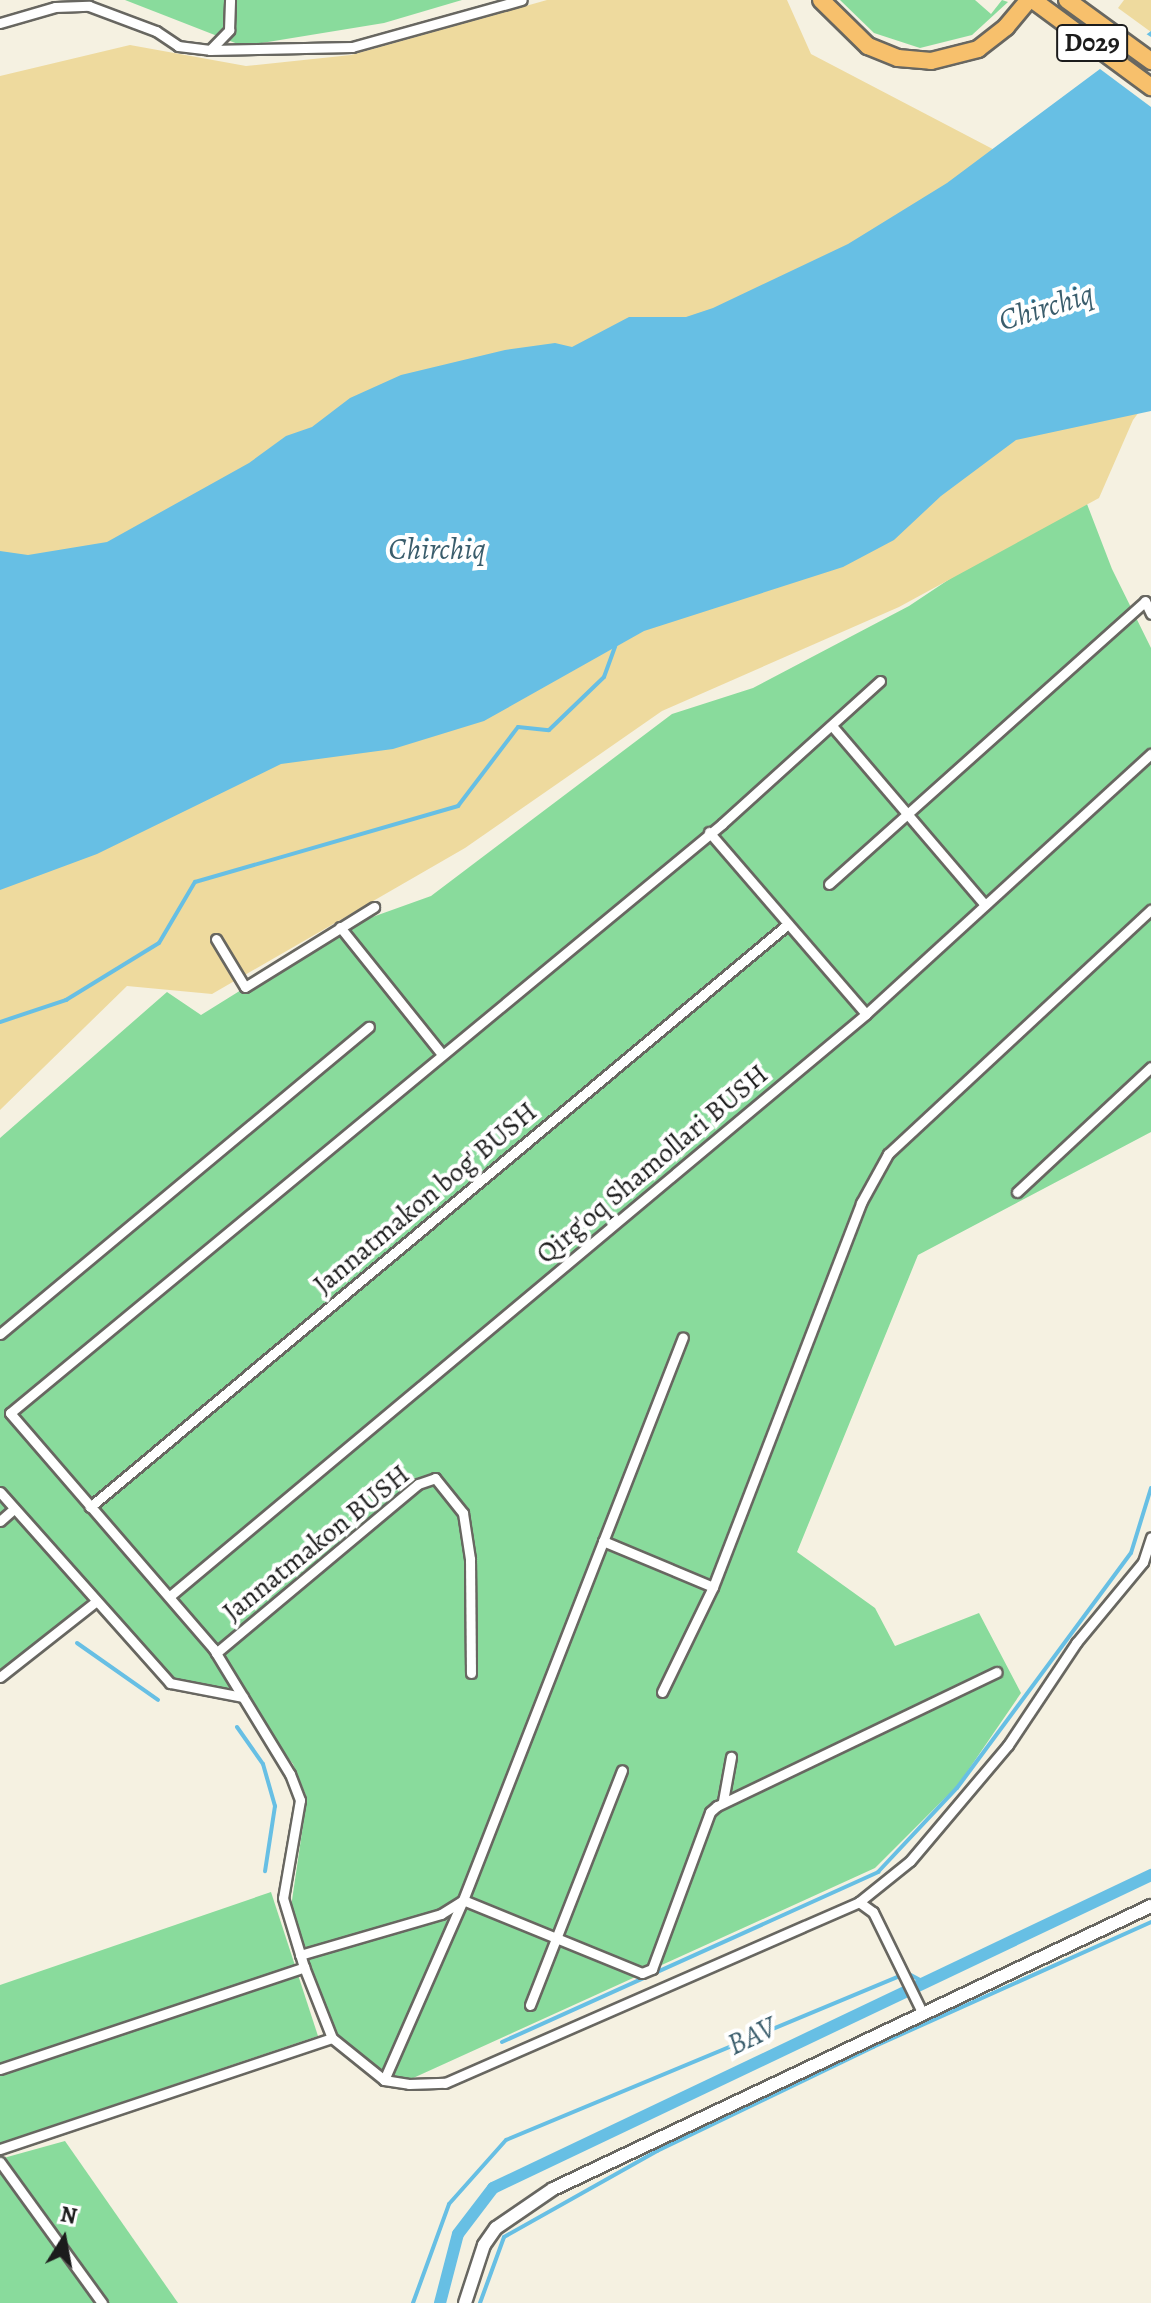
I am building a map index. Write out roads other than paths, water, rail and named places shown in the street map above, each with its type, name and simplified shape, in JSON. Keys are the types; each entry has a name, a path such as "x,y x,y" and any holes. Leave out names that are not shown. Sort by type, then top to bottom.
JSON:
{"highway":[{"path":"822,2 868,46 898,58 931,61 978,49 1006,27 1031,0"},
{"name":"D029","path":"1031,0 1151,87"},
{"name":"D029","path":"1067,0 1151,61"}],"street":[{"path":"210,50 229,30 230,0"},
{"path":"0,23 55,7 89,6 156,31 178,46 210,50 352,47 522,0"},
{"path":"829,884 910,816 1145,601 1151,614"},
{"path":"880,681 833,727 709,832 9,1410 216,1653 290,1774 300,1800 283,1898 300,1955 332,2038 384,2080 445,2083 859,1902 910,1861 1008,1745 1076,1643 1143,1562 1151,1537"},
{"path":"833,727 985,905"},
{"name":"Qirg'oq Shamollari BUSH","path":"170,1596 866,1014 1151,754"},
{"path":"709,832 866,1014"},
{"path":"216,939 245,987 374,907"},
{"path":"662,1692 713,1587 861,1203 888,1154 1151,910"},
{"name":"Jannatmakon bog' BUSH","path":"90,1507 788,924"},
{"path":"340,927 441,1053"},
{"path":"0,1334 369,1027"},
{"path":"1017,1192 1151,1067"},
{"path":"384,2080 463,1900 683,1337"},
{"name":"Jannatmakon BUSH","path":"216,1653 418,1484 435,1478 463,1513 470,1559 471,1673"},
{"path":"0,1492 94,1603 170,1683 243,1697"},
{"path":"0,1521 14,1509"},
{"path":"603,1541 713,1587"},
{"path":"0,1677 94,1603"},
{"path":"660,1989 652,1969 710,1812 723,1801 997,1672"},
{"path":"723,1801 731,1757"},
{"path":"530,2005 622,1770"},
{"path":"463,1900 642,1973 652,1969"},
{"path":"300,1955 441,1914 463,1900"},
{"path":"859,1902 873,1912 923,2014"},
{"path":"465,2303 484,2245 516,2211 1151,1906"},
{"path":"0,2069 304,1967"},
{"path":"0,2149 332,2038"},
{"path":"0,2162 102,2303"}],"water":[{"name":"Chirchiq","path":"1151,31 1151,411 1016,440 941,496 894,540 843,567 644,631 484,721 393,749 281,764 97,854 0,890 0,551 28,555 107,542 249,463 286,436 312,427 350,398 401,375 505,350 555,343 572,347 629,317 686,317 713,308 848,244 947,183"}],"waterway":[{"path":"0,1022 66,1000 159,943 195,882 458,806 518,727 549,730 604,677 615,646"},
{"path":"502,2042 878,1872 957,1788 1131,1553 1151,1488"},
{"path":"77,1643 158,1700"},
{"path":"237,1727 263,1764 275,1806 265,1871"},
{"name":"BAV","path":"440,2303 458,2234 493,2188 1151,1875"},
{"path":"480,2303 504,2237 657,2151 873,2047 1151,1922"},
{"path":"413,2303 449,2204 506,2140 907,1973 924,1982"}]}
